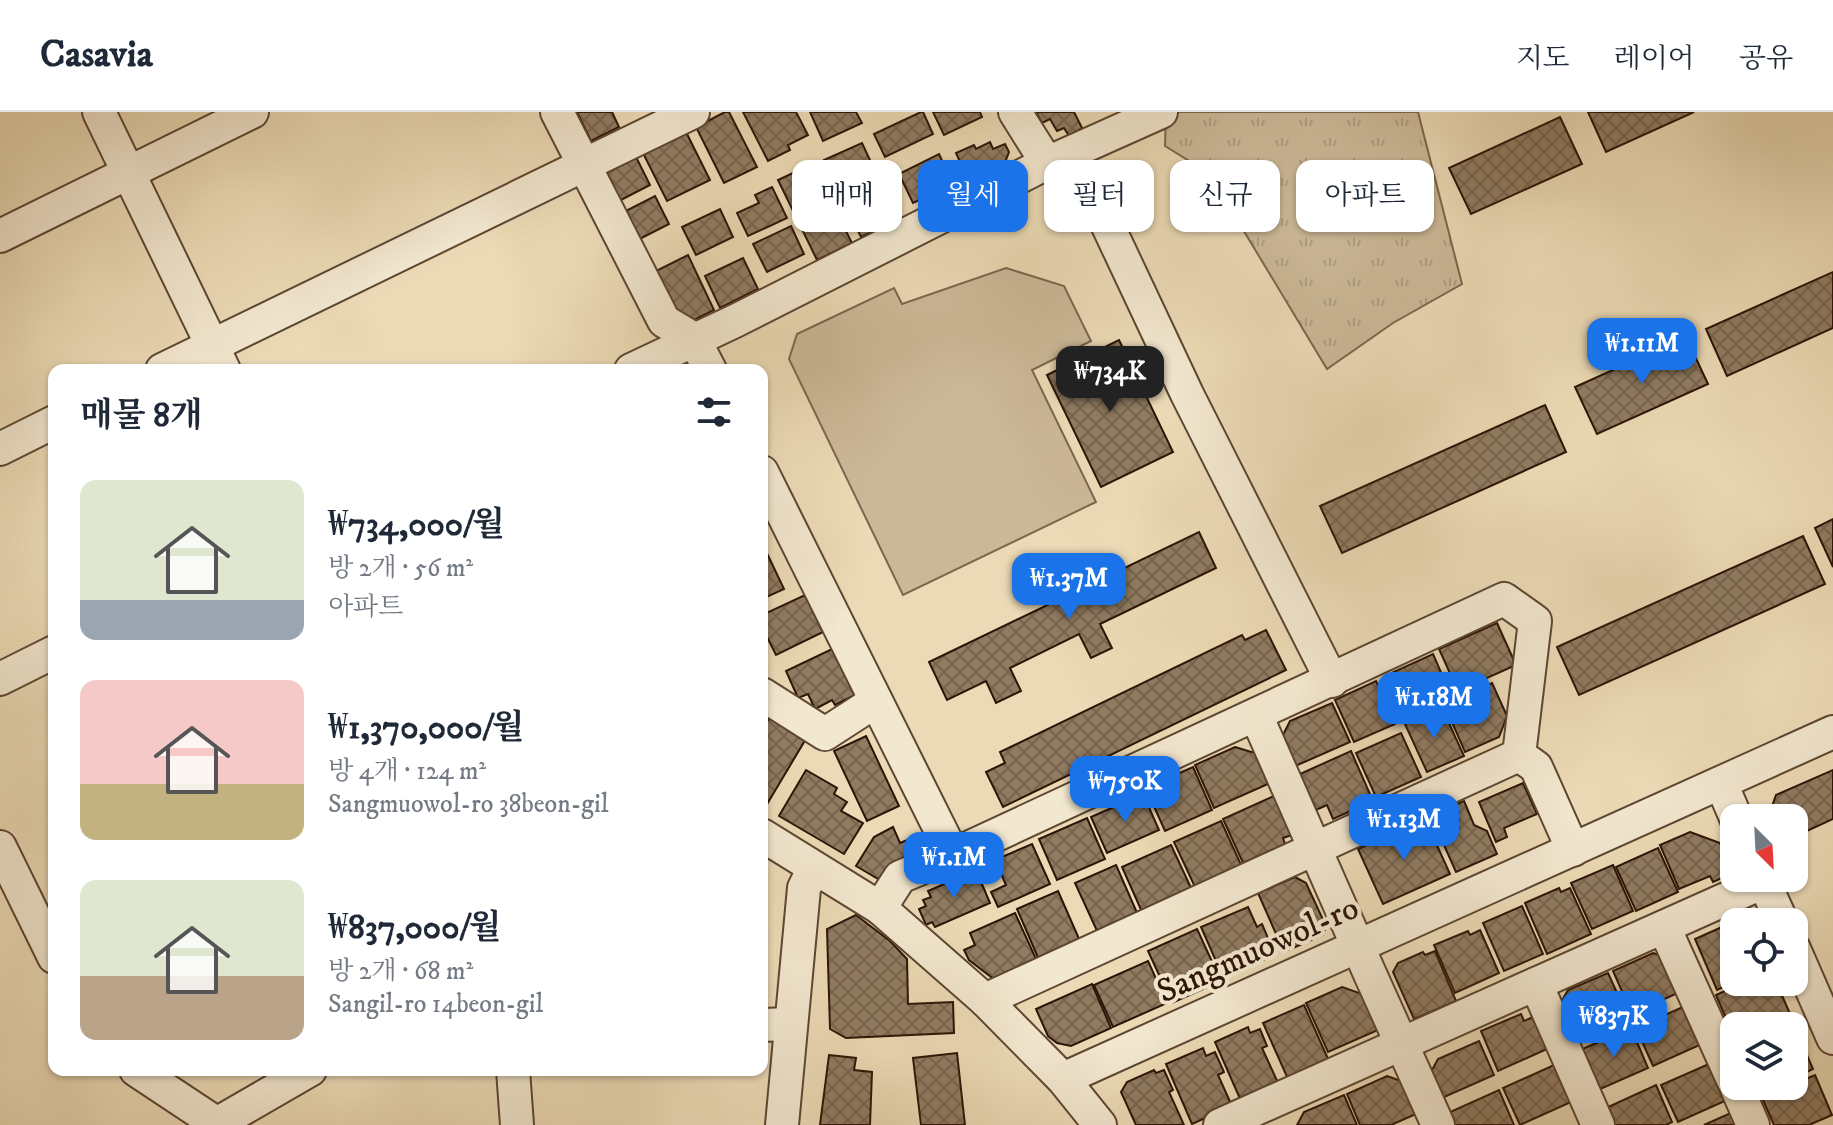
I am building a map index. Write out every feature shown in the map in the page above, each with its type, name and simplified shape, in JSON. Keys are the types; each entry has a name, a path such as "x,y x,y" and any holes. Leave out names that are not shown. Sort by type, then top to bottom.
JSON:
{"street":[{"path":"99,112 218,358"},
{"path":"0,236 252,112"},
{"path":"557,112 664,321 694,339 707,364"},
{"path":"190,364 218,358 693,112"},
{"path":"1015,112 1045,160"},
{"path":"1054,160 1161,112"},
{"path":"643,364 735,321 1044,165"},
{"path":"1111,232 1187,394 1332,681"},
{"path":"0,449 48,425"},
{"path":"768,484 953,855"},
{"path":"880,908 900,877 1332,681 1504,599 1535,621 1519,755"},
{"path":"0,679 48,655"},
{"path":"768,698 825,734 876,701"},
{"path":"1256,715 1438,1125"},
{"name":"Sangmuowol-ro","path":"1063,1079 1833,732"},
{"path":"985,1000 1519,755"},
{"path":"1519,755 1536,767 1573,850"},
{"path":"1721,783 1730,804"},
{"path":"768,839 880,908 985,1000 1063,1079 1100,1125"},
{"path":"0,847 48,937"},
{"path":"782,1125 776,1025 804,888 814,868"},
{"path":"1220,1125 1276,1114 1402,1044 1738,892"},
{"path":"1664,927 1720,1051"},
{"path":"1808,976 1829,1016"},
{"path":"1536,984 1598,1125"},
{"path":"145,1076 218,1124 298,1076"},
{"path":"513,1076 517,1125"},
{"path":"1742,1100 1753,1125"}],"green space":[{"path":"1166,112 1418,112 1430,160 1296,160 1296,232 1434,232 1434,175 1462,284 1393,323 1327,369 1244,232 1280,232 1280,160 1188,160 1165,146"},
{"path":"1006,268 1064,286 1091,341 1032,370 1096,502 903,595 789,359 797,334 894,288 902,304"}],"building":[{"path":"577,112 612,112 619,127 591,141"},
{"path":"729,112 757,167 724,183 696,127"},
{"path":"743,112 796,112 808,135 788,145 790,150 768,161"},
{"path":"810,112 856,112 862,123 823,141"},
{"path":"921,112 933,134 885,157 874,134"},
{"path":"933,112 980,112 982,117 944,135"},
{"path":"1036,112 1074,112 1082,128 1069,136 1064,128 1057,131 1050,119 1042,123"},
{"path":"1588,112 1694,112 1606,152"},
{"path":"1560,117 1582,164 1471,214 1449,168"},
{"path":"686,132 710,180 667,201 643,153"},
{"path":"990,142 993,149 1005,144 1009,152 1006,160 959,160 956,153 974,145 976,149"},
{"path":"862,143 870,160 824,160"},
{"path":"939,154 942,160 927,160"},
{"path":"636,157 650,185 613,204 603,173"},
{"path":"918,164 918,201 913,203 902,180 902,172"},
{"path":"792,173 792,209 778,180"},
{"path":"772,187 787,218 748,236 737,213 759,203 755,195"},
{"path":"655,196 669,224 632,243 618,215"},
{"path":"720,209 733,237 696,255 682,227"},
{"path":"791,226 804,254 767,272 753,244"},
{"path":"803,232 846,232 852,243 817,260"},
{"path":"688,255 714,310 688,323 646,276"},
{"path":"743,258 758,289 720,308 705,276"},
{"path":"1833,272 1833,328 1727,376 1706,329"},
{"path":"1686,337 1708,384 1597,434 1575,387"},
{"path":"1119,340 1173,452 1101,487 1047,375"},
{"path":"1545,405 1566,452 1342,553 1320,506"},
{"path":"1833,519 1833,567 1815,528"},
{"path":"1199,532 1216,568 1100,624 1112,648 1091,658 1079,634 1010,668 1021,691 996,703 986,681 947,700 929,662"},
{"path":"1803,536 1825,584 1579,695 1557,647"},
{"path":"768,555 784,589 768,596"},
{"path":"805,595 823,632 776,655 768,639 768,612"},
{"path":"1497,623 1516,665 1458,691 1439,649"},
{"path":"1266,630 1286,670 1003,807 986,772 1005,763 1000,752 1242,635 1245,640"},
{"path":"832,649 855,695 835,705 832,700 815,709 808,694 798,698 786,671"},
{"path":"1433,654 1452,698 1404,720 1385,676"},
{"path":"1376,681 1395,724 1354,742 1335,700"},
{"path":"1492,683 1507,716 1499,737 1465,752 1444,704"},
{"path":"1332,703 1350,742 1293,767 1281,739 1290,721"},
{"path":"1442,708 1464,756 1427,772 1405,724"},
{"path":"771,715 807,737 768,803 768,720"},
{"path":"1401,733 1421,777 1376,797 1356,753"},
{"path":"866,736 899,806 867,821 834,751"},
{"path":"1235,747 1255,753 1268,784 1214,808 1195,765"},
{"path":"1351,751 1373,801 1333,819 1327,805 1316,810 1300,774"},
{"path":"1193,767 1212,810 1165,831 1147,791 1160,785 1159,782"},
{"path":"806,770 837,788 834,794 847,802 841,811 863,823 844,854 779,816"},
{"path":"1833,770 1833,819 1808,831 1808,804 1773,804 1776,795"},
{"path":"1523,783 1537,814 1504,828 1507,837 1496,842 1479,802"},
{"path":"1143,794 1159,830 1107,853 1091,817"},
{"path":"1274,796 1292,835 1283,838 1285,844 1243,863 1223,819"},
{"path":"1464,801 1474,825 1487,831 1497,854 1456,872 1431,816"},
{"path":"1087,818 1105,859 1057,880 1039,839"},
{"path":"1425,819 1450,874 1383,904 1358,849"},
{"path":"1221,821 1242,867 1195,887 1174,842"},
{"path":"893,827 900,843 922,834 926,842 919,861 878,879 856,866 874,837"},
{"path":"1690,832 1720,843 1720,879 1713,882 1710,876 1679,889 1660,845"},
{"path":"1032,844 1050,884 998,907 991,892 1006,885 995,860"},
{"path":"1171,845 1192,890 1142,912 1122,867"},
{"path":"1658,848 1678,892 1636,911 1616,867"},
{"path":"1116,865 1138,915 1098,933 1075,883"},
{"path":"1613,865 1633,911 1592,929 1571,883"},
{"path":"976,870 990,903 935,927 932,922 926,925 919,909 926,906 923,900 931,897 928,891"},
{"path":"1295,877 1306,883 1326,926 1323,935 1284,952 1258,893"},
{"path":"1559,888 1561,892 1570,888 1591,934 1547,954 1525,903"},
{"path":"1058,891 1080,941 1039,960 1017,909"},
{"path":"1522,906 1543,954 1504,971 1483,923"},
{"path":"1248,907 1257,927 1262,924 1273,950 1268,952 1270,957 1223,977 1201,927"},
{"path":"1015,913 1037,961 995,980 969,960 964,950 975,945 970,933"},
{"path":"856,915 890,941 907,959 908,1004 953,1002 954,1033 846,1038 830,1029 827,929"},
{"path":"1720,928 1720,989 1717,990 1695,939"},
{"path":"1197,929 1221,981 1172,1003 1148,951"},
{"path":"1480,930 1499,973 1455,993 1434,945 1468,931 1470,935"},
{"path":"1435,951 1456,1001 1414,1019 1393,972 1398,963 1423,952 1425,955"},
{"path":"1653,953 1667,958 1682,991 1632,1014 1613,971"},
{"path":"1148,961 1167,1003 1113,1027 1094,985"},
{"path":"1608,973 1627,1015 1575,1038 1560,1004 1568,990"},
{"path":"1092,984 1111,1028 1071,1046 1057,1043 1048,1036 1036,1009"},
{"path":"1342,987 1362,994 1378,1030 1328,1052 1306,1003"},
{"path":"1716,995 1782,996 1789,1012 1723,1012"},
{"path":"1304,1005 1329,1061 1288,1079 1263,1023"},
{"path":"1687,1005 1704,1043 1653,1066 1636,1028"},
{"path":"1521,1014 1524,1021 1533,1017 1547,1049 1498,1071 1481,1031"},
{"path":"1248,1027 1250,1033 1260,1029 1267,1046 1262,1048 1279,1085 1241,1101 1215,1042"},
{"path":"1631,1028 1648,1068 1598,1090 1580,1050"},
{"path":"1479,1041 1494,1075 1442,1098 1431,1072 1438,1059"},
{"path":"1203,1048 1206,1056 1215,1052 1224,1072 1218,1075 1232,1106 1192,1124 1166,1064"},
{"path":"957,1053 965,1125 921,1125 913,1058"},
{"path":"829,1055 856,1058 854,1070 872,1072 870,1125 820,1125"},
{"path":"1711,1063 1720,1084 1720,1100 1727,1100 1678,1122 1661,1085"},
{"path":"1554,1065 1571,1102 1520,1125 1503,1088"},
{"path":"1154,1070 1156,1073 1164,1070 1173,1090 1169,1092 1184,1125 1136,1125 1121,1092 1127,1082"},
{"path":"1815,1075 1832,1115 1809,1125 1774,1125 1763,1100 1808,1100 1808,1078"},
{"path":"1387,1076 1401,1081 1416,1114 1391,1125 1360,1125 1347,1094"},
{"path":"1656,1085 1672,1122 1666,1125 1614,1125 1606,1108"},
{"path":"1499,1090 1514,1125 1453,1125 1448,1113"},
{"path":"1344,1095 1357,1125 1297,1125 1304,1112"},
{"path":"1733,1112 1738,1125 1704,1125"}]}
